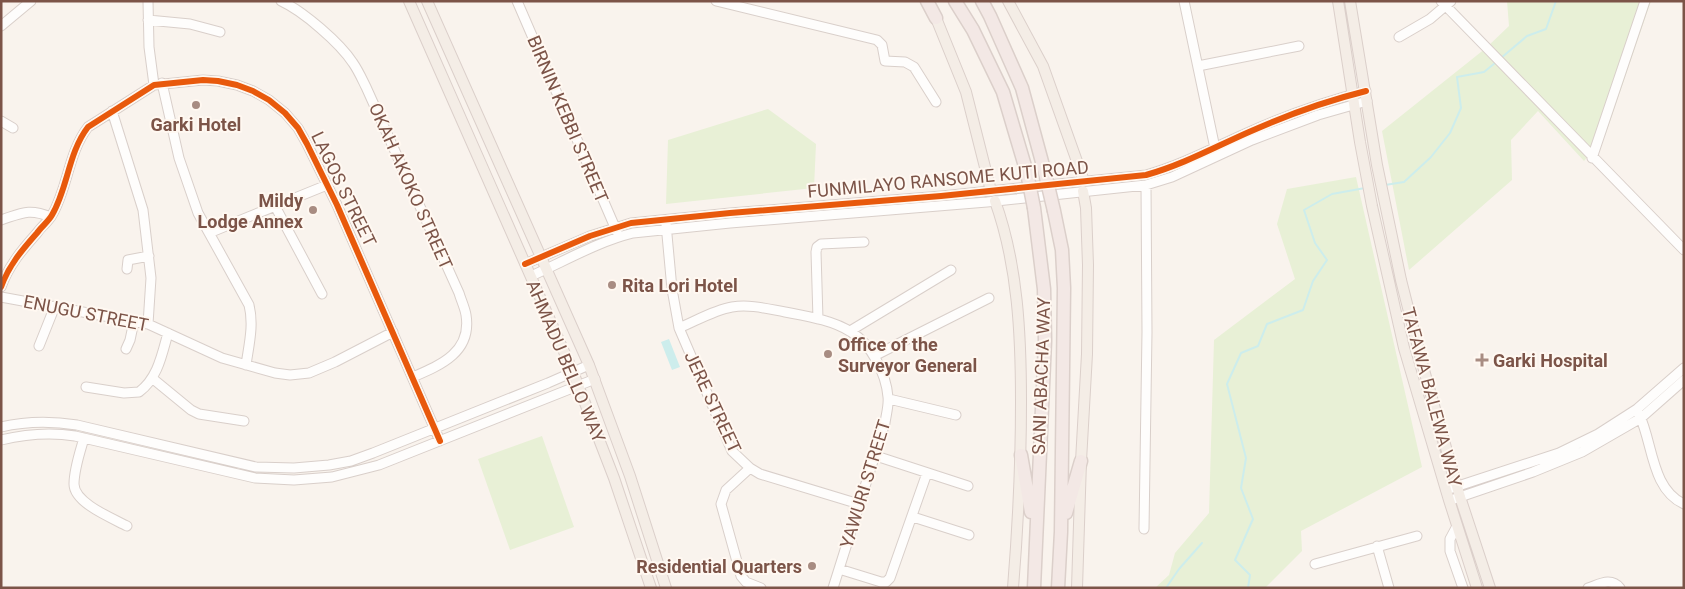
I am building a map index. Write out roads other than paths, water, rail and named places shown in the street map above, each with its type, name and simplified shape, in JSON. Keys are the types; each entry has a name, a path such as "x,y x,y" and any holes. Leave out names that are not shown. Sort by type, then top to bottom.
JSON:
{"highway":[{"path":"926,1 936,18"},
{"path":"932,1 936,18"},
{"name":"SANI ABACHA WAY","path":"955,1 973,30 1003,92 1027,173 1034,208 1044,289 1045,341 1034,588"},
{"name":"SANI ABACHA WAY","path":"982,1 1022,88 1045,174 1062,250 1064,288 1061,532 1058,588"},
{"path":"1021,455 1035,534"},
{"path":"1061,532 1081,461"}],"main road":[{"name":"AHMADU BELLO WAY","path":"409,1 579,386 614,478 651,588"},
{"name":"AHMADU BELLO WAY","path":"427,1 589,365 633,484 666,588"},
{"path":"1008,1 1044,66 1084,186 1088,266 1087,354 1077,588"},
{"name":"TAFAWA BALEWA WAY","path":"1338,1 1364,166 1404,348 1447,495 1477,588"},
{"name":"TAFAWA BALEWA WAY","path":"1350,1 1384,204 1400,280 1460,497 1490,588"},
{"name":"SANI ABACHA WAY","path":"936,18 966,92 993,196 1009,245 1017,302 1021,363 1021,455 1013,588"}],"street":[{"path":"1,26 31,1"},
{"path":"148,1 149,48 188,186 198,213 249,305 252,316 246,365"},
{"name":"OKAH AKOKO STREET","path":"281,1 296,9 323,31 352,61 366,87 466,314 464,339 457,351 447,361 413,377"},
{"name":"BIRNIN KEBBI STREET","path":"517,1 618,237"},
{"path":"716,1 740,4 877,40 882,45 885,61 905,62 914,67 936,102"},
{"path":"1184,1 1216,152"},
{"path":"1592,158 1645,1"},
{"path":"1399,37 1430,19 1446,3 1514,78 1684,250"},
{"path":"148,20 190,24 220,32"},
{"path":"1198,66 1299,46"},
{"name":"LAGOS STREET","path":"1,286 10,265 51,217 80,137 88,127 158,84 203,80 237,85 269,100 298,128 308,144 440,441"},
{"name":"FUNMILAYO RANSOME KUTI ROAD","path":"1084,186 1146,185 1172,177 1275,121 1366,96"},
{"path":"112,111 143,210 150,256 151,278 148,324"},
{"path":"1,121 13,128"},
{"name":"FUNMILAYO RANSOME KUTI ROAD","path":"531,276 618,237 666,228 1084,186 1146,175 1216,152"},
{"path":"209,232 327,185"},
{"path":"1144,530 1147,340 1146,185"},
{"name":"FUNMILAYO RANSOME KUTI ROAD","path":"526,264 615,227 665,218 993,196"},
{"path":"275,206 322,294"},
{"path":"1,220 30,211 38,211 51,217"},
{"name":"JERE STREET","path":"665,218 672,289 679,328 732,451 750,468 768,476 859,504"},
{"path":"818,318 817,247 821,244 864,242"},
{"path":"127,269 128,260 150,256"},
{"path":"850,331 951,270"},
{"name":"ENUGU STREET","path":"1,296 148,324 222,358 275,373 290,375 309,373 335,362 393,332"},
{"path":"874,356 989,298"},
{"name":"YAWURI STREET","path":"679,328 721,310 746,305 818,318 850,331 859,338 874,356 883,377 888,399 885,423 833,588"},
{"path":"39,346 55,306"},
{"path":"126,349 134,321"},
{"path":"86,387 124,393 134,393 144,388 152,378 160,362 168,333"},
{"path":"1,427 37,421 56,422 77,425 240,464 275,469 329,465 351,460 435,430 589,365"},
{"path":"1447,495 1457,486 1559,453 1639,413 1684,368"},
{"path":"152,378 191,410 199,414 244,420"},
{"path":"1,440 47,433 84,438 255,478 294,480 332,477 355,472 440,441 594,379"},
{"path":"1447,495 1460,497 1561,462 1602,441 1684,380"},
{"path":"888,399 956,415"},
{"path":"1639,413 1659,478 1665,490 1674,499 1684,504"},
{"path":"84,438 74,485 77,496 85,503 127,526"},
{"path":"876,456 968,486"},
{"path":"750,468 726,490 721,504 741,576 746,582 761,588"},
{"path":"839,569 881,582 886,582 890,578 927,473"},
{"path":"913,516 969,535"},
{"path":"1457,526 1450,538 1450,551 1463,588"},
{"path":"1315,564 1416,536"},
{"path":"1377,546 1389,588"},
{"path":"1588,588 1609,582 1618,585 1620,588"}],"water":[{"path":"669,339 680,367 672,370 661,342"}],"waterway":[{"path":"1501,58 1527,36 1546,29 1556,1"},
{"path":"1385,185 1404,182 1431,157 1450,133 1461,108 1457,77 1484,72 1495,63"},
{"path":"1248,588 1250,575 1235,560 1253,519 1241,488 1246,458 1227,384 1241,353 1258,346 1267,324 1303,310 1313,281 1327,260 1315,243 1304,210 1332,194 1365,188"},
{"path":"1166,588 1179,569 1202,543"}],"place":[{"name":"Garki Hotel","path":"196,105"},
{"name":"Mildy Lodge Annex","path":"313,210"},
{"name":"Rita Lori Hotel","path":"612,285"},
{"name":"Office of the Surveyor General","path":"828,354"},
{"name":"Garki Hospital","path":"1482,360"},
{"name":"Residential Quarters","path":"812,566"}]}
